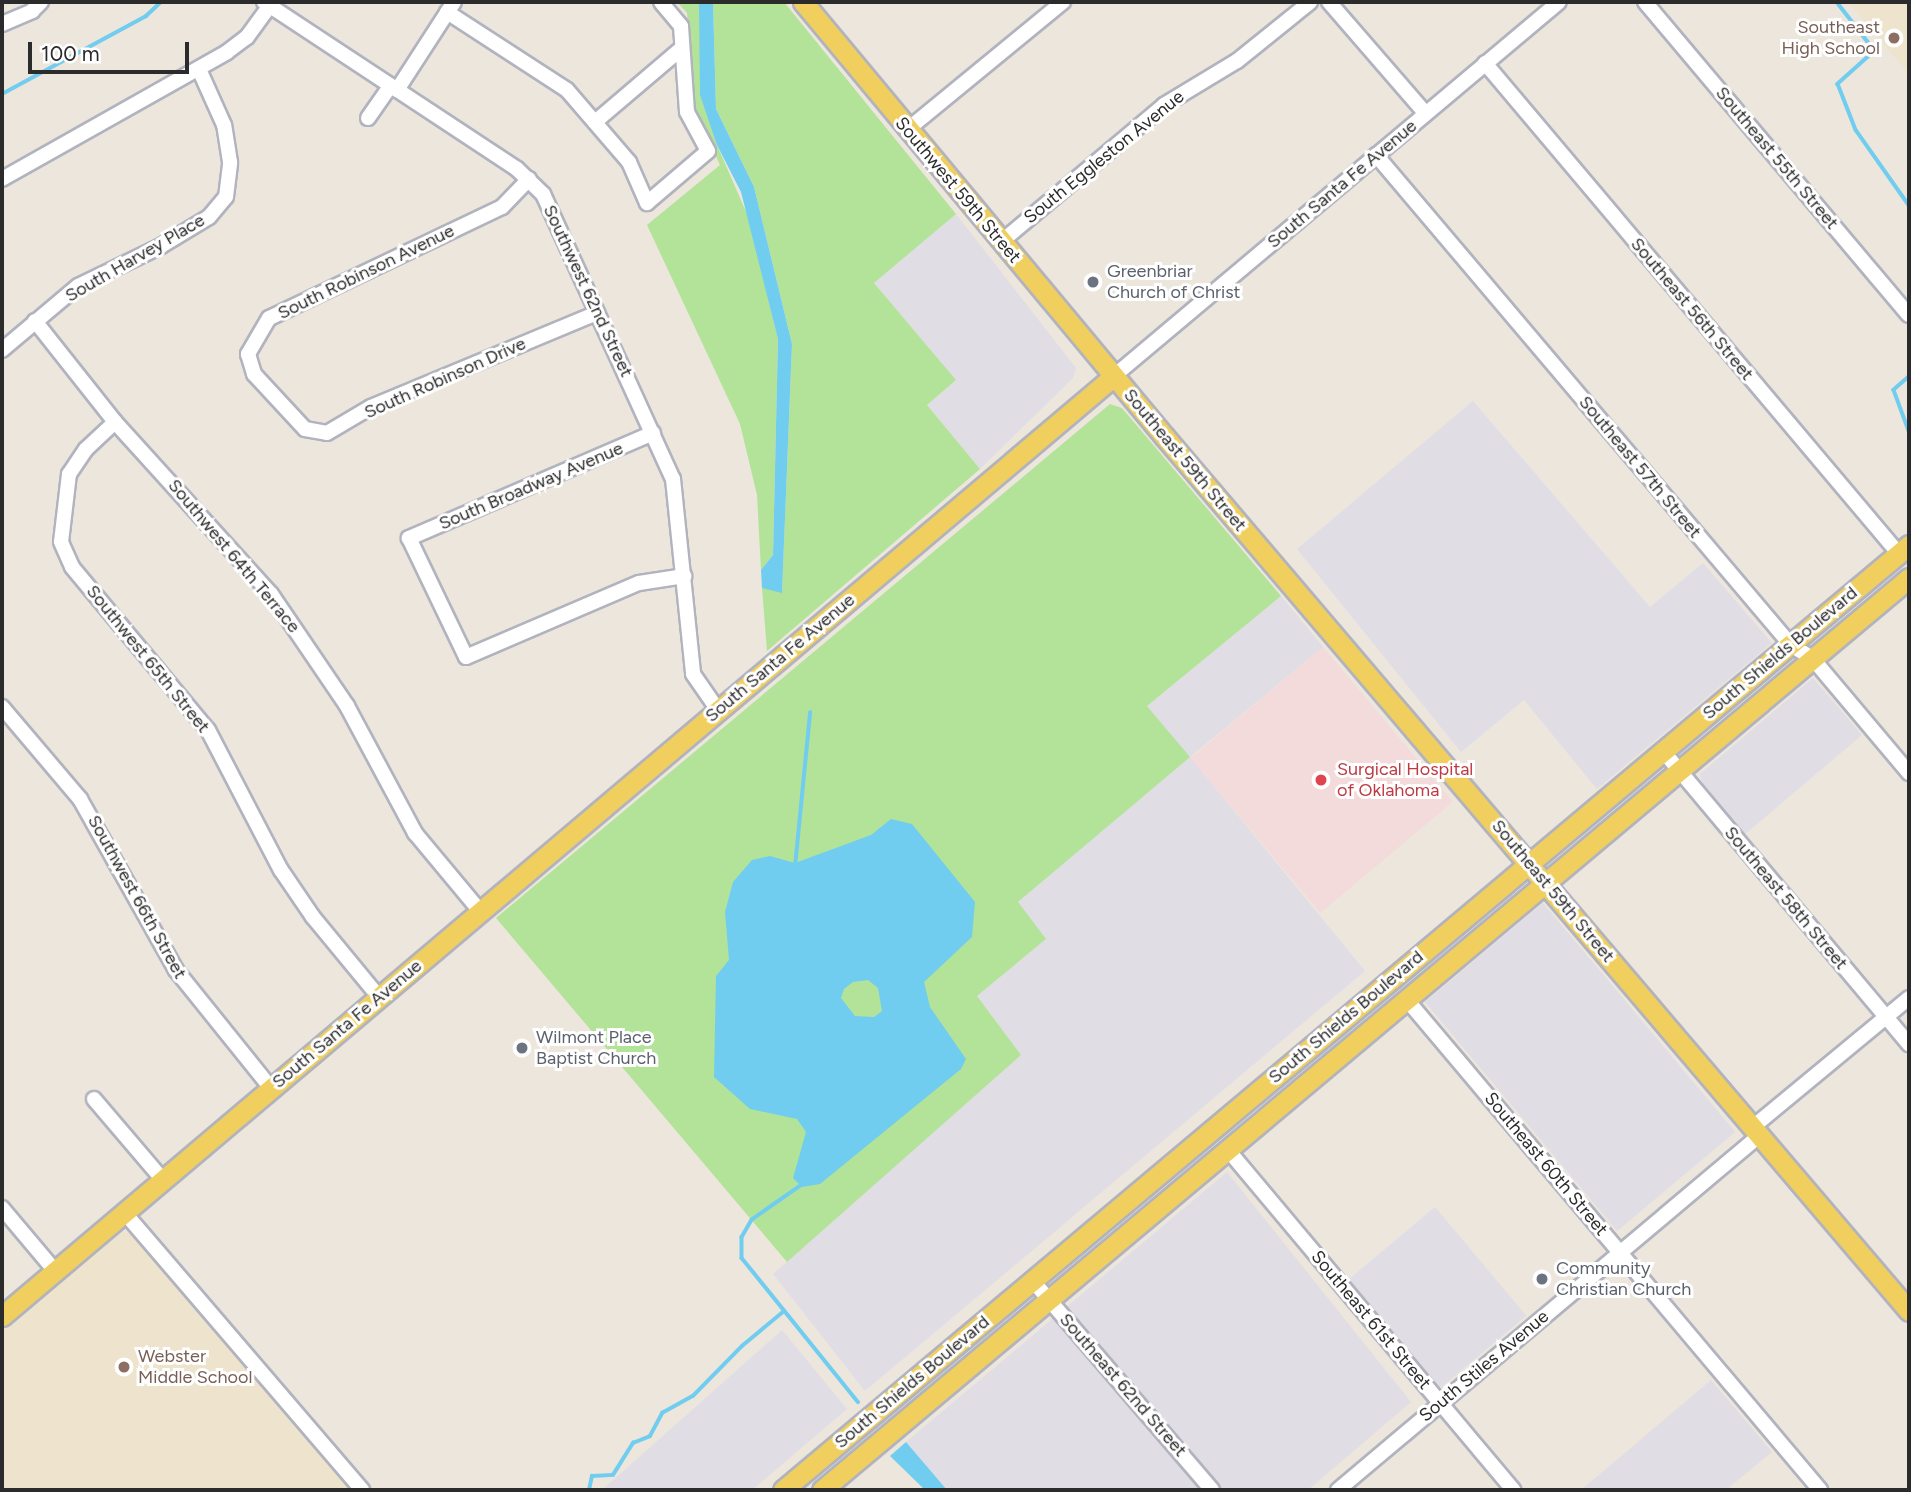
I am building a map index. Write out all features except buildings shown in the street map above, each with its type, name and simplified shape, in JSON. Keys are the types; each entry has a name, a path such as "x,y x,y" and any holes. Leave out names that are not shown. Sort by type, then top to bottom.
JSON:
{"main road":[{"name":"Southwest 59th Street","path":"806,3 907,130 1114,376"},
{"name":"South Santa Fe Avenue","path":"2,1315 1114,376"},
{"name":"Southeast 59th Street","path":"1114,376 1547,882 1909,1311"},
{"name":"South Shields Boulevard","path":"785,1490 1904,550"},
{"name":"South Shields Boulevard","path":"822,1490 1909,578"},
{"path":"1279,1073 1296,1093"}],"street":[{"path":"2,24 32,11 41,2"},
{"path":"368,118 451,7 567,90 629,162 647,203 708,151 687,112 681,26 661,2"},
{"path":"907,130 1063,2"},
{"name":"South Eggleston Avenue","path":"1001,242 1164,105 1237,61 1310,2"},
{"path":"1329,2 1425,113"},
{"name":"Southeast 55th Street","path":"1645,2 1909,315"},
{"path":"2,179 199,69 247,37 267,4"},
{"name":"Southwest 62nd Street","path":"267,4 529,179 549,204 653,433 677,494 693,674 718,710"},
{"name":"South Santa Fe Avenue","path":"1114,376 1485,63 1551,4"},
{"path":"595,122 682,48"},
{"name":"Southeast 56th Street","path":"1485,63 1904,550"},
{"name":"South Harvey Place","path":"2,349 78,286 209,216 226,197 230,162 223,125 199,69"},
{"name":"Southeast 57th Street","path":"1376,155 1791,645 1813,659 1909,773"},
{"name":"South Robinson Avenue","path":"267,390 254,374 248,354 269,318 502,207 529,179"},
{"name":"South Robinson Drive","path":"267,390 305,429 327,433 394,397 597,313"},
{"name":"Southwest 64th Terrace","path":"35,320 116,422 271,594 347,706 415,833 480,911"},
{"name":"Southwest 65th Street","path":"116,422 86,449 69,474 61,542 72,567 208,730 281,870 313,917 379,996"},
{"name":"South Broadway Avenue","path":"653,433 409,538 466,657 639,583 684,576"},
{"name":"Southwest 66th Street","path":"2,707 80,799 176,970 271,1088"},
{"name":"Southeast 58th Street","path":"1663,751 1909,1044"},
{"name":"South Stiles Avenue","path":"1338,1490 1619,1251 1909,998"},
{"name":"Southeast 60th Street","path":"1407,1000 1820,1490"},
{"path":"94,1098 163,1180"},
{"name":"Southeast 61st Street","path":"1228,1150 1513,1490"},
{"path":"2,1208 55,1271"},
{"path":"124,1212 362,1490"},
{"name":"Southeast 62nd Street","path":"1033,1280 1212,1490"}],"shaded area":[{"name":"Southeast High School","path":"1848,2 1909,2 1909,74"},
{"path":"956,214 1076,368 1073,378 980,469 927,405 956,380 874,283"},
{"path":"1473,401 1650,607 1703,563 1772,643 1597,789 1524,700 1461,752 1297,549"},
{"path":"1281,596 1323,647 1190,757 1365,971 865,1391 773,1274 1021,1055 977,996 1046,939 1017,903 1189,757 1147,706"},
{"name":"Surgical Hospital of Oklahoma","path":"1323,647 1453,802 1320,913 1190,758"},
{"path":"1813,678 1862,735 1744,835 1702,782 1700,774"},
{"path":"1543,903 1735,1132 1617,1231 1425,1002"},
{"path":"1227,1172 1411,1402 1308,1490 947,1490 906,1442"},
{"path":"1435,1207 1526,1316 1438,1390 1347,1281"},
{"name":"Webster Middle School","path":"120,1231 134,1235 351,1490 2,1490 2,1331"},
{"path":"782,1330 847,1409 752,1490 602,1490"},
{"path":"1711,1380 1772,1452 1726,1490 1581,1490"}],"green space":[{"path":"677,2 700,2 717,145 750,221 778,339 773,555 761,570 757,495 740,424 647,225 720,165 695,112 687,13"},
{"path":"713,2 784,2 956,214 874,283 956,380 927,405 980,469 767,651 762,588 782,592 792,344 754,187 716,109"},
{"path":"1110,404 1122,408 1281,596 1147,706 1190,757 1018,902 1046,939 977,996 1021,1055 787,1262 496,918"}],"water":[{"path":"699,2 713,2 716,109 754,187 792,344 782,593 762,588 761,570 773,555 778,339 741,192 717,145 700,95"},
{"path":"891,819 912,824 975,902 972,937 924,982 930,1007 966,1059 961,1069 820,1184 802,1187 793,1178 806,1132 797,1119 750,1109 714,1077 716,976 729,960 725,912 733,882 752,860 770,856 795,863 871,835","holes":["868,980 878,988 882,1011 874,1017 855,1016 841,998 844,989 853,982"]},
{"path":"906,1442 947,1490 925,1490 890,1456"}],"waterway":[{"path":"2,94 146,16 161,2"},
{"path":"1837,2 1875,51 1838,84 1856,130 1909,205"},
{"path":"1909,377 1894,390 1909,431"},
{"path":"795,867 810,713"},
{"path":"802,1185 752,1220 742,1237 742,1258 858,1402"},
{"path":"589,1490 592,1476 613,1475 633,1443 650,1436 662,1413 693,1396 742,1346 783,1312"}],"place":[{"name":"Southeast High School","path":"1894,38"},
{"name":"Greenbriar Church of Christ","path":"1093,282"},
{"name":"Surgical Hospital of Oklahoma","path":"1321,780"},
{"name":"Wilmont Place Baptist Church","path":"522,1048"},
{"name":"Community Christian Church","path":"1542,1279"},
{"name":"Webster Middle School","path":"124,1367"}]}
